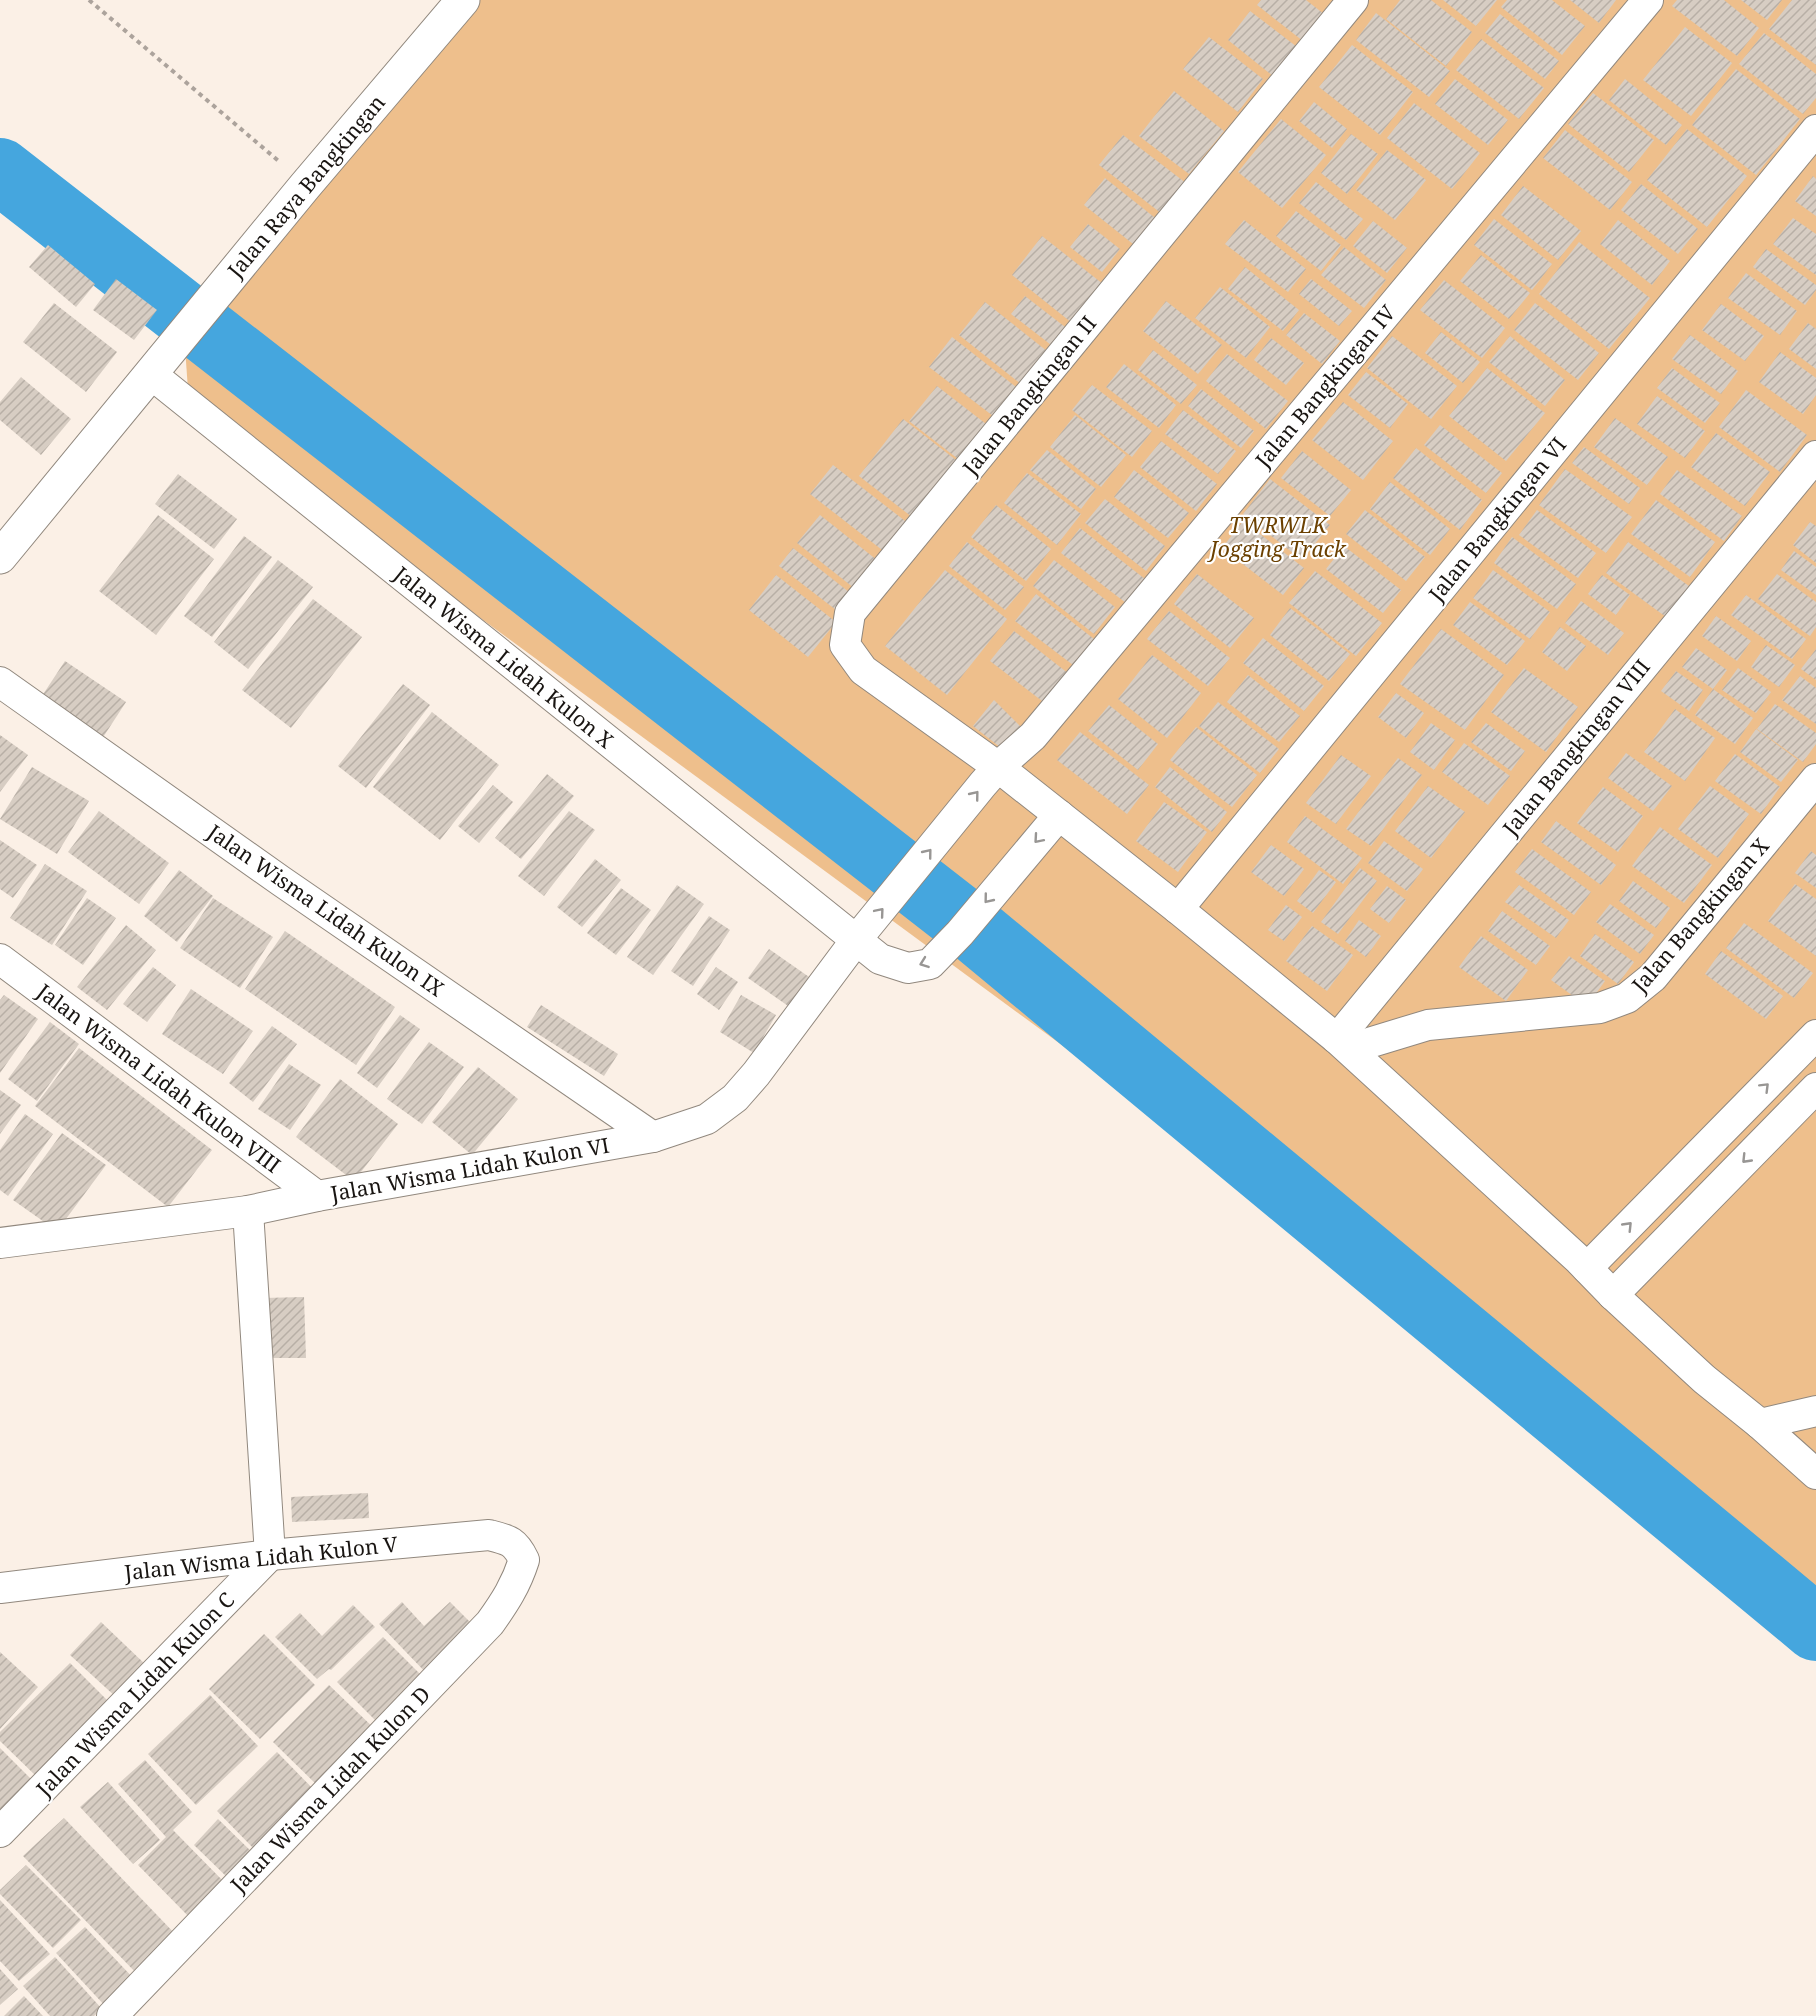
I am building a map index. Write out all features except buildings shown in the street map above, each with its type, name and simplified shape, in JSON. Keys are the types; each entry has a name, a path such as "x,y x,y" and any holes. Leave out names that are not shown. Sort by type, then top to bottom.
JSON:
{"street":[{"name":"Jalan Raya Bangkingan","path":"0,557 305,186 463,0"},
{"name":"Jalan Bangkingan II","path":"1353,0 850,613 845,645 863,670 998,767 1178,909 1343,1044 1704,1379 1760,1424 1816,1474"},
{"name":"Jalan Bangkingan IV","path":"903,883 998,767 1033,736 1647,0"},
{"name":"Jalan Bangkingan VI","path":"1178,909 1816,130"},
{"name":"Jalan Wisma Lidah Kulon X","path":"151,374 879,958 908,968 930,964 960,933 1059,815"},
{"name":"Jalan Bangkingan VIII","path":"1343,1044 1816,456"},
{"name":"Jalan Wisma Lidah Kulon IX","path":"0,682 281,881 653,1137"},
{"name":"Jalan Bangkingan X","path":"1343,1044 1428,1025 1600,1008 1627,999 1653,976 1816,779"},
{"name":"Jalan Wisma Lidah Kulon VI","path":"3,1242 248,1211 317,1196 653,1137 707,1119 735,1098 756,1074 856,940 903,883"},
{"name":"Jalan Wisma Lidah Kulon VIII","path":"0,959 317,1196"},
{"path":"1587,1268 1816,1035"},
{"path":"1613,1295 1816,1088"},
{"path":"248,1211 270,1555"},
{"path":"1760,1424 1816,1411"},
{"name":"Jalan Wisma Lidah Kulon V","path":"0,1588 270,1555 489,1535 513,1542 519,1549"},
{"name":"Jalan Wisma Lidah Kulon D","path":"112,2016 490,1623 510,1595 518,1579 524,1560 519,1549"},
{"name":"Jalan Wisma Lidah Kulon C","path":"0,1832 270,1555"}],"path":[{"path":"89,0 274,156 305,186"}],"green space":[{"name":"TWRWLK Jogging Track","path":"464,0 1816,0 1816,1599 189,404 184,333"}],"waterway":[{"path":"0,171 960,918 1816,1628"}]}
